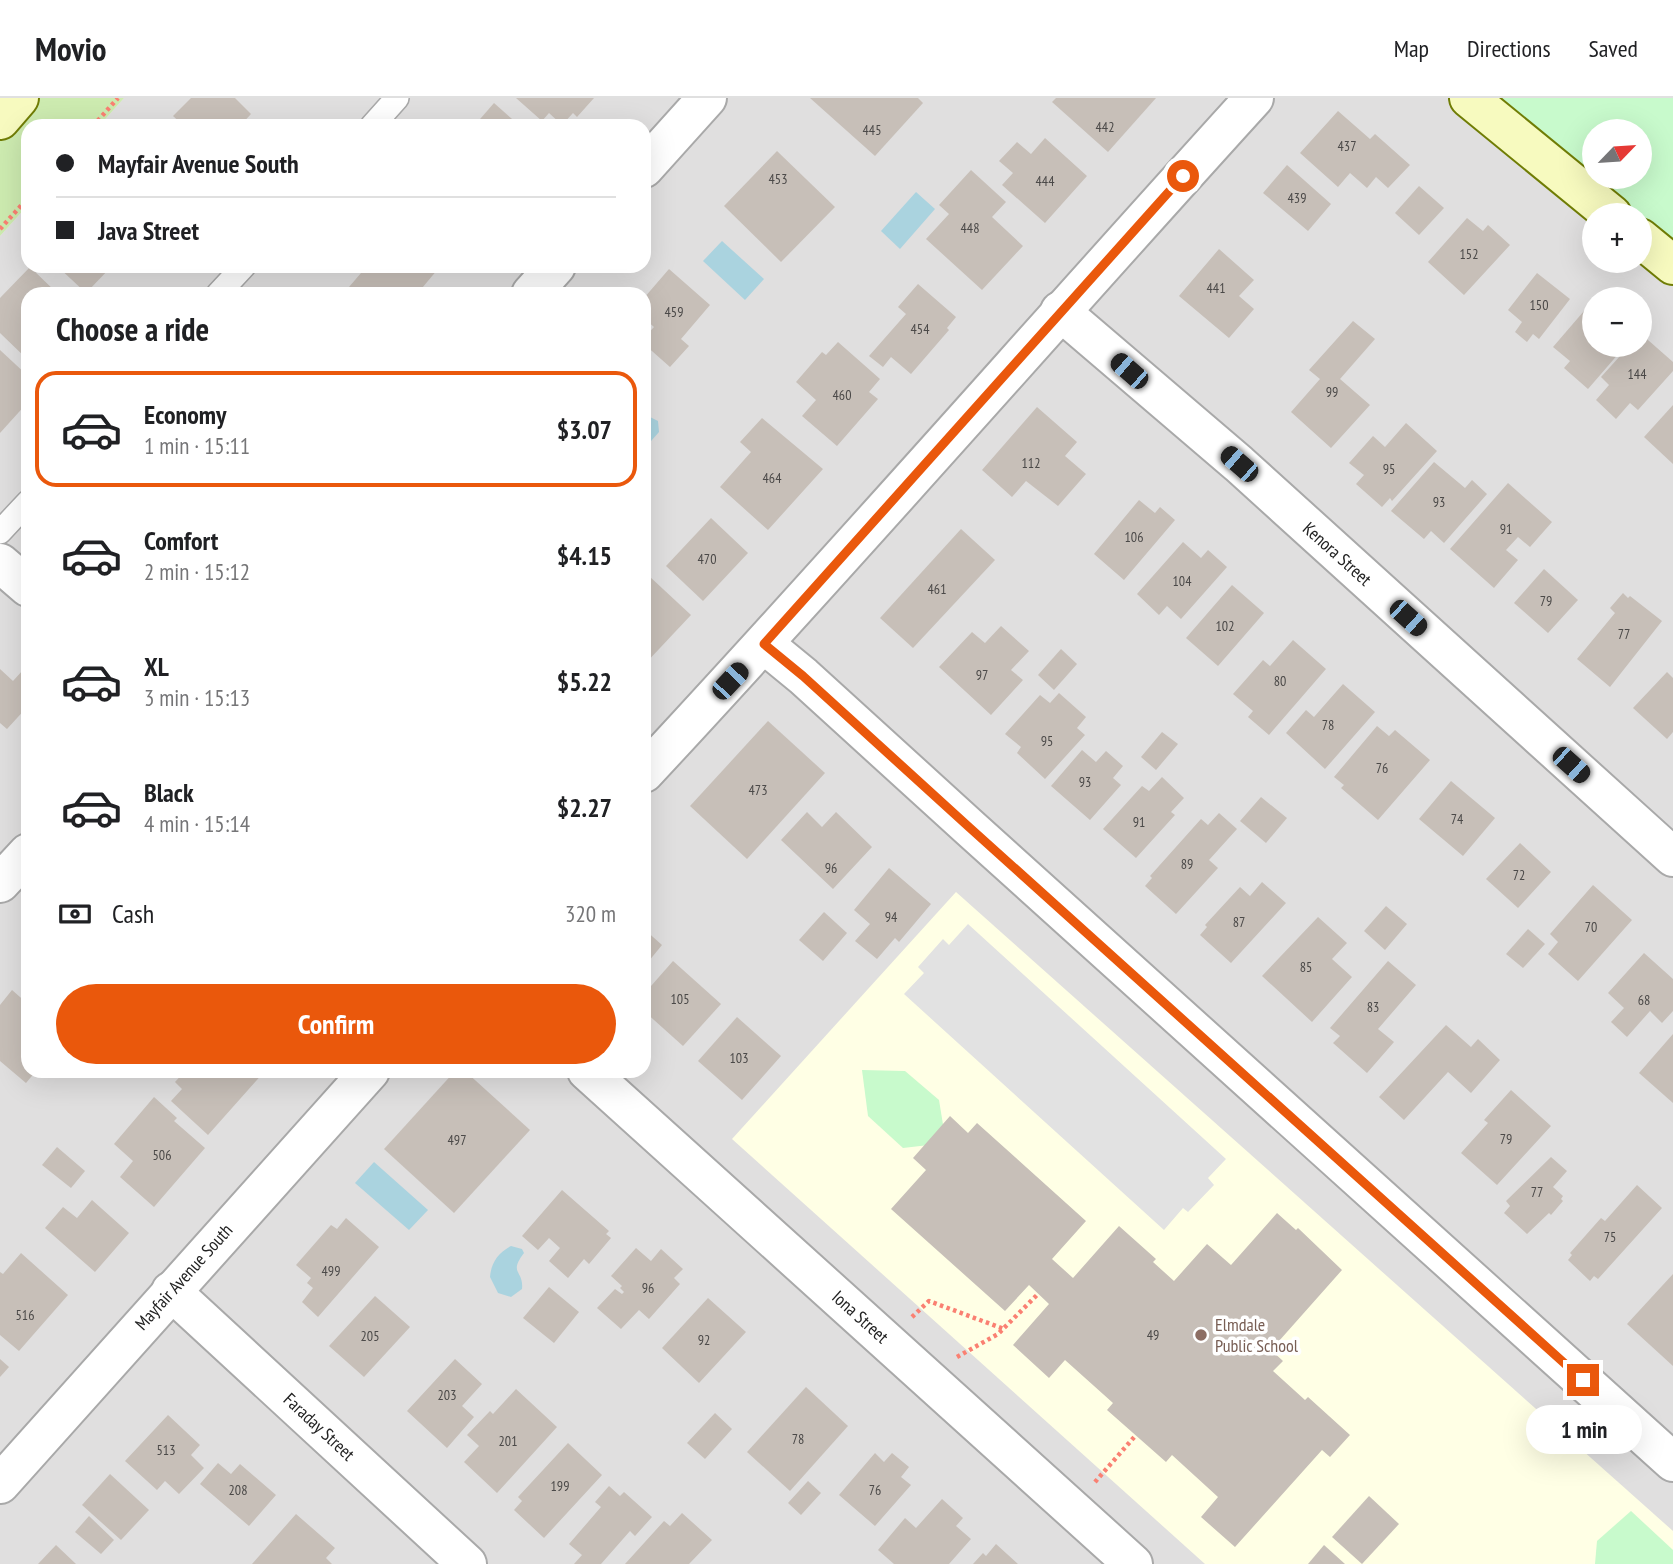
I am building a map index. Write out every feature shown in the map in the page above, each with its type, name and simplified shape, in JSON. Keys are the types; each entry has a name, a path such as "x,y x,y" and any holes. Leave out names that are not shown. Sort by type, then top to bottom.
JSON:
{"street":[{"path":"0,120 19,98"},
{"path":"651,160 707,98"},
{"path":"651,765 764,644 1060,311 1254,98"},
{"path":"1469,98 1597,203"},
{"path":"1652,248 1673,265"},
{"path":"537,287 550,273"},
{"name":"Kenora Street","path":"1060,311 1239,464 1673,857"},
{"path":"0,564 21,581"},
{"path":"764,644 803,676 1673,1462"},
{"path":"0,883 21,860"},
{"name":"Mayfair Avenue South","path":"0,1484 364,1078"},
{"name":"Iona Street","path":"595,1078 1133,1564"},
{"name":"Faraday Street","path":"171,1291 467,1564"}],"lane":[{"path":"378,119 397,98"},
{"path":"224,287 238,273"},
{"path":"0,532 21,510"}],"path":[{"path":"99,119 118,98"},
{"path":"0,229 21,206"},
{"path":"981,1344 1004,1329 1038,1294"},
{"path":"904,1325 929,1301 1004,1329"},
{"path":"1071,1508 1136,1435"}],"shaded area":[{"path":"124,98 1673,98 1673,1564 0,1564 0,236 21,213 21,273 651,273 651,119 105,119"},
{"name":"Elmdale Public School","path":"956,892 1673,1531 1673,1564 1205,1564 732,1139"},
{"path":"968,924 1226,1159 1208,1178 1214,1185 1188,1212 1183,1208 1164,1230 904,994 924,973 918,967 943,939 949,945"}],"green space":[{"path":"0,98 124,98 105,119 21,119 21,213 0,236"},
{"path":"1502,98 1673,98 1673,244 1652,226 1652,203 1625,203 1609,189 1652,189 1652,119 1582,119 1582,167"},
{"path":"862,1070 905,1071 939,1100 946,1143 903,1148 868,1116"},
{"path":"1631,1511 1673,1550 1673,1564 1595,1564 1597,1541"}],"water":[{"path":"916,192 935,209 900,249 881,231"},
{"path":"722,241 764,279 745,300 703,261"},
{"path":"651,418 658,421 659,432 651,441"},
{"path":"374,1162 428,1210 409,1230 355,1183"},
{"path":"511,1246 522,1249 524,1253 517,1265 522,1289 511,1297 498,1293 490,1277 496,1259"}],"building":[{"path":"191,98 235,98 251,114 246,119 176,119 173,116"},
{"path":"516,98 594,98 577,117 573,113 568,119 556,119 549,113 544,119 540,119"},
{"path":"810,98 918,98 923,103 875,156"},
{"path":"1056,98 1156,98 1108,152 1052,102"},
{"path":"494,103 512,119 480,119"},
{"path":"1338,111 1370,139 1375,134 1410,165 1388,188 1376,177 1367,188 1350,173 1338,187 1300,153"},
{"path":"1045,138 1087,176 1045,223 1002,185 1013,173 999,161 1017,142 1031,154"},
{"path":"777,151 835,207 781,262 724,206"},
{"path":"1287,165 1331,204 1308,231 1263,193"},
{"path":"971,170 1006,202 992,217 1023,246 982,290 926,239 949,214 939,205"},
{"path":"1419,186 1444,208 1419,235 1395,213"},
{"path":"1467,218 1483,231 1488,225 1510,245 1464,295 1428,262"},
{"path":"1219,249 1254,280 1239,296 1254,309 1229,338 1179,296"},
{"path":"669,269 710,305 681,339 689,346 670,367 651,350 651,330 654,327 651,324 651,290"},
{"path":"24,273 36,273 51,287 21,287 21,353 0,333 0,298"},
{"path":"65,273 105,273 92,287 80,287"},
{"path":"361,273 435,273 423,287 349,287"},
{"path":"1537,273 1570,299 1539,339 1533,334 1527,342 1515,332 1522,322 1508,310"},
{"path":"918,284 956,317 947,328 949,330 911,374 891,357 883,367 869,356 906,314 898,307"},
{"path":"1582,313 1582,357 1616,357 1588,389 1564,368 1570,361 1553,347"},
{"path":"1353,321 1375,339 1340,379 1370,405 1331,448 1291,412 1320,379 1309,370"},
{"path":"838,342 880,379 869,392 878,399 837,446 802,416 816,400 796,382 822,352 826,355"},
{"path":"1652,344 1673,362 1673,371 1638,410 1630,403 1616,419 1596,400 1609,385 1601,377 1619,357 1652,357"},
{"path":"0,350 21,370 21,410 0,433"},
{"path":"1673,405 1673,464 1644,437"},
{"path":"1037,407 1077,442 1065,456 1086,474 1058,506 1026,481 1012,497 982,470"},
{"path":"762,418 823,469 768,530 720,487 751,452 740,442"},
{"path":"1406,423 1437,451 1392,501 1390,498 1382,507 1356,484 1364,475 1349,463 1373,436 1385,447"},
{"path":"1434,462 1465,488 1472,480 1487,494 1444,543 1431,531 1424,539 1391,511"},
{"path":"1508,483 1552,522 1530,547 1518,537 1506,550 1518,560 1494,588 1450,549"},
{"path":"1139,500 1155,513 1160,507 1175,520 1124,580 1094,554"},
{"path":"711,518 748,553 703,601 666,566"},
{"path":"961,529 995,560 913,648 880,618"},
{"path":"1183,542 1201,558 1208,550 1227,567 1181,619 1167,606 1159,615 1137,594"},
{"path":"1544,569 1578,600 1548,633 1514,603"},
{"path":"651,578 691,615 651,658"},
{"path":"1232,585 1264,613 1218,666 1186,638"},
{"path":"1623,593 1662,621 1610,687 1577,659 1615,613 1610,608"},
{"path":"1001,626 1029,651 1011,670 1023,680 991,715 939,667 972,632 985,643"},
{"path":"1293,640 1326,669 1269,735 1248,717 1253,711 1233,694 1263,660 1270,666"},
{"path":"1061,649 1077,664 1054,690 1038,675"},
{"path":"0,669 13,681 21,672 21,714 7,729 0,723"},
{"path":"1667,672 1673,678 1673,732 1667,739 1633,708"},
{"path":"1343,684 1375,712 1325,769 1286,733 1306,710 1314,717"},
{"path":"1059,693 1086,717 1077,728 1085,735 1045,779 1017,753 1021,747 1005,734 1040,695 1050,703"},
{"path":"768,721 825,773 747,859 690,806"},
{"path":"1377,726 1389,736 1395,730 1430,760 1378,820 1341,788 1344,785 1334,777"},
{"path":"1162,732 1178,744 1156,770 1141,757"},
{"path":"1082,750 1096,762 1106,751 1123,766 1113,778 1121,785 1090,820 1051,786"},
{"path":"1162,777 1184,798 1171,812 1175,815 1136,858 1103,829 1142,786 1149,791"},
{"path":"1451,781 1495,818 1463,856 1419,819"},
{"path":"1261,797 1287,818 1266,843 1240,821"},
{"path":"807,812 822,827 836,812 872,847 833,889 781,840"},
{"path":"1219,813 1237,829 1209,860 1218,868 1176,914 1145,886 1152,878 1150,876 1201,819 1208,825"},
{"path":"1520,843 1551,872 1518,908 1486,879"},
{"path":"889,868 931,904 899,942 895,938 877,959 855,941 870,924 854,910"},
{"path":"1262,882 1286,903 1231,963 1200,935 1207,927 1205,925 1240,887 1250,896"},
{"path":"1593,885 1632,920 1578,981 1548,954 1558,942 1550,934"},
{"path":"1386,906 1407,924 1385,950 1364,931"},
{"path":"824,912 847,933 823,961 799,940"},
{"path":"1318,917 1347,943 1332,959 1352,977 1312,1022 1262,976"},
{"path":"1528,929 1545,944 1523,968 1506,954"},
{"path":"651,935 662,945 651,958"},
{"path":"1644,953 1673,979 1673,1011 1662,1023 1650,1011 1627,1037 1611,1022 1624,1008 1608,993"},
{"path":"673,961 721,1004 683,1046 651,1017 651,986"},
{"path":"1388,961 1416,985 1378,1029 1394,1042 1367,1073 1333,1043 1340,1036 1330,1028"},
{"path":"12,990 21,998 21,1078 30,1078 26,1083 0,1061 0,1005"},
{"path":"737,1017 781,1056 742,1100 698,1061"},
{"path":"1446,1025 1471,1047 1478,1039 1500,1060 1471,1093 1448,1072 1404,1120 1379,1097"},
{"path":"1673,1034 1673,1103 1639,1073"},
{"path":"179,1078 259,1078 208,1135 171,1101 182,1089 175,1082"},
{"path":"449,1078 473,1078 530,1130 454,1213 384,1149"},
{"path":"1511,1090 1551,1126 1497,1185 1461,1153 1488,1123 1484,1120"},
{"path":"154,1097 177,1118 174,1121 205,1148 154,1207 120,1177 133,1161 114,1144"},
{"path":"950,1116 968,1133 977,1123 1086,1221 1052,1259 1073,1278 1119,1226 1156,1259 1153,1262 1174,1281 1207,1244 1231,1265 1277,1213 1296,1230 1298,1228 1342,1270 1271,1350 1283,1361 1273,1371 1305,1400 1308,1397 1350,1435 1330,1457 1322,1450 1235,1547 1201,1517 1218,1497 1172,1455 1166,1462 1107,1410 1113,1403 1065,1360 1049,1378 1013,1345 1049,1304 1029,1285 1005,1311 891,1209 926,1170 913,1158"},
{"path":"57,1147 85,1171 71,1188 42,1165"},
{"path":"1551,1157 1567,1171 1553,1187 1563,1196 1563,1201 1551,1215 1549,1213 1527,1234 1504,1213 1510,1206 1506,1201"},
{"path":"1637,1185 1662,1208 1598,1279 1594,1276 1590,1281 1568,1260 1572,1255 1570,1253 1601,1218 1605,1221"},
{"path":"562,1190 609,1231 606,1234 611,1238 589,1264 584,1259 568,1278 549,1261 560,1248 549,1238 538,1250 522,1236"},
{"path":"92,1200 129,1233 95,1272 45,1228 63,1207 77,1218"},
{"path":"346,1218 379,1247 318,1317 302,1302 313,1288 307,1283 311,1278 296,1265 331,1225 337,1229"},
{"path":"636,1248 651,1261 661,1249 683,1269 674,1278 680,1284 649,1319 639,1310 621,1329 597,1308 615,1289 622,1294 624,1292 620,1288 622,1286 611,1276"},
{"path":"21,1253 68,1295 19,1351 0,1335 0,1272 3,1274"},
{"path":"1673,1274 1673,1366 1627,1324"},
{"path":"549,1287 579,1312 554,1343 523,1318"},
{"path":"375,1296 410,1327 364,1377 329,1346"},
{"path":"708,1298 746,1332 699,1383 662,1348"},
{"path":"0,1359 9,1367 0,1377"},
{"path":"455,1359 482,1384 462,1406 474,1417 447,1448 407,1411"},
{"path":"806,1387 848,1426 790,1491 747,1452"},
{"path":"516,1389 557,1427 497,1493 464,1462 479,1446 467,1435 490,1411 493,1414"},
{"path":"715,1413 732,1429 705,1459 687,1443"},
{"path":"168,1415 200,1445 191,1455 204,1468 179,1494 165,1481 157,1490 125,1461"},
{"path":"568,1443 602,1475 544,1538 514,1510 522,1501 518,1497"},
{"path":"875,1453 884,1462 892,1453 909,1467 901,1477 911,1485 875,1526 839,1495"},
{"path":"218,1463 231,1474 240,1464 276,1495 249,1526 200,1484"},
{"path":"110,1474 149,1510 121,1540 82,1505"},
{"path":"808,1481 821,1493 801,1515 788,1503"},
{"path":"609,1486 620,1496 624,1492 652,1517 635,1536 630,1531 601,1564 574,1564 582,1555 569,1544 601,1507 595,1502"},
{"path":"1369,1496 1399,1524 1362,1564 1332,1537"},
{"path":"942,1499 963,1518 956,1526 971,1539 949,1564 894,1564 878,1550 905,1518 916,1528"},
{"path":"682,1513 712,1540 689,1564 625,1564 664,1521 670,1526"},
{"path":"296,1514 335,1548 326,1558 332,1564 252,1564"},
{"path":"89,1516 114,1540 101,1554 75,1532"},
{"path":"996,1544 1018,1564 973,1564 983,1553 986,1556"},
{"path":"56,1545 76,1564 38,1564"},
{"path":"1324,1545 1345,1564 1308,1564"}],"place":[{"name":"Elmdale Public School","path":"1201,1335"}],"route":[{"path":"1183,176 764,644 803,676 1583,1380"}]}
